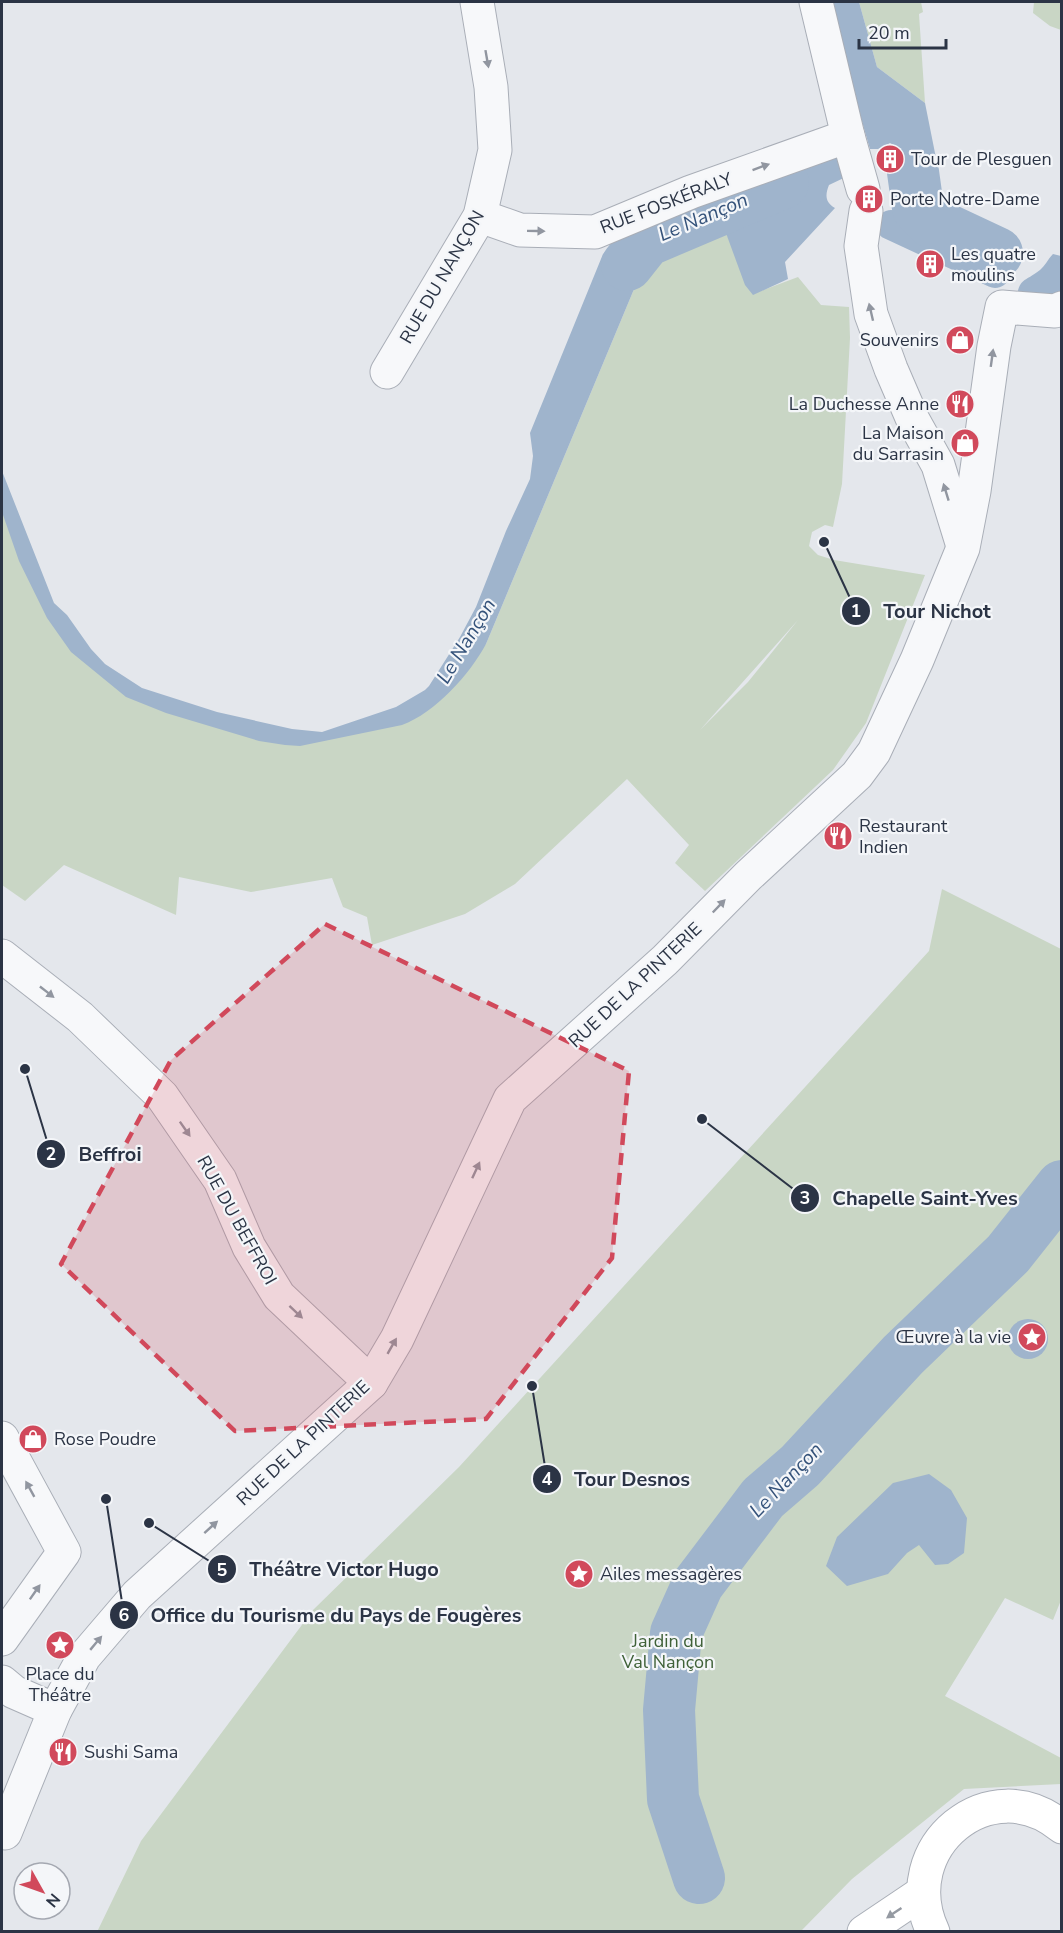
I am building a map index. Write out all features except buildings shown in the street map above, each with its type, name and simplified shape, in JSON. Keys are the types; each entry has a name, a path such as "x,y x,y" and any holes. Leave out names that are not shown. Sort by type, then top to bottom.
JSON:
{"main road":[{"path":"933,1932 926,1916 922,1893 926,1866 938,1842 957,1823 982,1810 1008,1806 1035,1811 1061,1825"},
{"path":"864,1932 922,1893"}],"street":[{"name":"RUE DU NANÇON","path":"387,372 480,216 495,150 491,87 477,2"},
{"path":"816,2 864,200 861,246 871,314 913,420 938,465 963,548"},
{"name":"RUE FOSKÉRALY","path":"480,216 520,230 596,232 691,192 848,136"},
{"name":"RUE DE LA PINTERIE","path":"55,1710 84,1657 137,1595 371,1383 397,1339 510,1099 665,960 748,876 857,775 874,752 917,660 963,548 1002,307 1055,311 1062,308"},
{"name":"RUE DU BEFFROI","path":"2,956 80,1017 162,1096 220,1180 249,1247 279,1296 371,1383"},
{"path":"2,1438 64,1551 2,1639"},
{"path":"2,1682 14,1692 55,1710 5,1833"}],"highlighted area":[{"path":"325,924 629,1071 612,1258 486,1419 235,1431 61,1264 171,1060"}],"green space":[{"path":"859,2 921,2 923,12 919,14 925,103 877,67"},
{"path":"1034,2 1061,2 1061,30 1050,26 1033,13"},
{"path":"936,166 937,180 930,192 929,206 943,215 950,216 958,213 996,230 989,265 917,231 922,221 911,207 904,169"},
{"path":"716,210 753,294 798,277 821,305 849,307 850,338 842,484 833,527 825,525 812,532 809,546 818,555 834,560 925,575 866,723 833,770 705,891 675,863 689,845 627,779 515,884 465,914 372,945 367,917 343,907 332,878 251,892 179,877 176,915 64,865 25,901 2,885 2,494 64,633 84,656 158,704 292,742 414,714 486,644 647,258","holes":["798,620 748,682 700,730"]},
{"name":"Jardin du Val Nançon","path":"942,889 1061,949 1061,1600 1053,1620 1005,1598 945,1696 1061,1758 1061,1784 964,1789 852,1879 802,1930 97,1932 141,1841 313,1610 459,1467 929,951"}],"water":[{"path":"832,2 859,2 877,67 925,103 936,158 907,160 902,149 890,143 878,149 870,149 849,77"},
{"path":"837,147 850,175 829,185 827,198 835,208 785,262 788,279 753,295 745,285 712,195"},
{"path":"676,208 686,229 664,241 647,258 486,644 461,680 427,712 402,725 300,746 259,741 166,713 126,697 71,652 47,618 19,561 2,512 2,471 54,603 67,615 91,649 105,664 142,688 217,712 292,729 322,732 396,707 425,690 460,637 476,607 506,531 530,479 533,456 530,433 603,254 626,232"},
{"path":"1053,254 1061,256 1061,298 1017,300 1023,281 1042,268"},
{"path":"1028,1319 1036,1320 1042,1325 1047,1331 1047,1347 1042,1353 1036,1358 1028,1359 1020,1358 1014,1353 1009,1347 1008,1339 1009,1331 1014,1325 1020,1320"},
{"path":"929,1474 951,1490 967,1518 964,1553 948,1564 935,1565 919,1545 907,1553 888,1574 847,1586 826,1566 837,1537 893,1483"}],"waterway":[{"path":"913,172 918,208 933,223 997,253"},
{"name":"Le Nançon","path":"627,265 646,241 783,183"},
{"name":"Le Nançon","path":"891,225 995,273"},
{"name":"Le Nançon","path":"699,1878 673,1799 669,1710 676,1633 698,1584 763,1498 800,1466 903,1355 1008,1254 1062,1186"}],"place":[{"name":"Tour de Plesguen","path":"890,159"},
{"name":"Porte Notre-Dame","path":"869,199"},
{"name":"Les quatre moulins","path":"930,264"},
{"name":"Souvenirs","path":"960,340"},
{"name":"La Duchesse Anne","path":"960,404"},
{"name":"La Maison du Sarrasin","path":"965,443"},
{"name":"Tour Nichot","path":"824,542"},
{"name":"Restaurant Indien","path":"838,836"},
{"name":"Beffroi","path":"25,1069"},
{"name":"Chapelle Saint-Yves","path":"702,1119"},
{"name":"Œuvre à la vie","path":"1032,1337"},
{"name":"Tour Desnos","path":"532,1386"},
{"name":"Rose Poudre","path":"33,1439"},
{"name":"Office du Tourisme du Pays de Fougères","path":"106,1499"},
{"name":"Théâtre Victor Hugo","path":"149,1523"},
{"name":"Ailes messagères","path":"579,1574"},
{"name":"Place du Théâtre","path":"60,1645"},
{"name":"Sushi Sama","path":"63,1752"}]}
